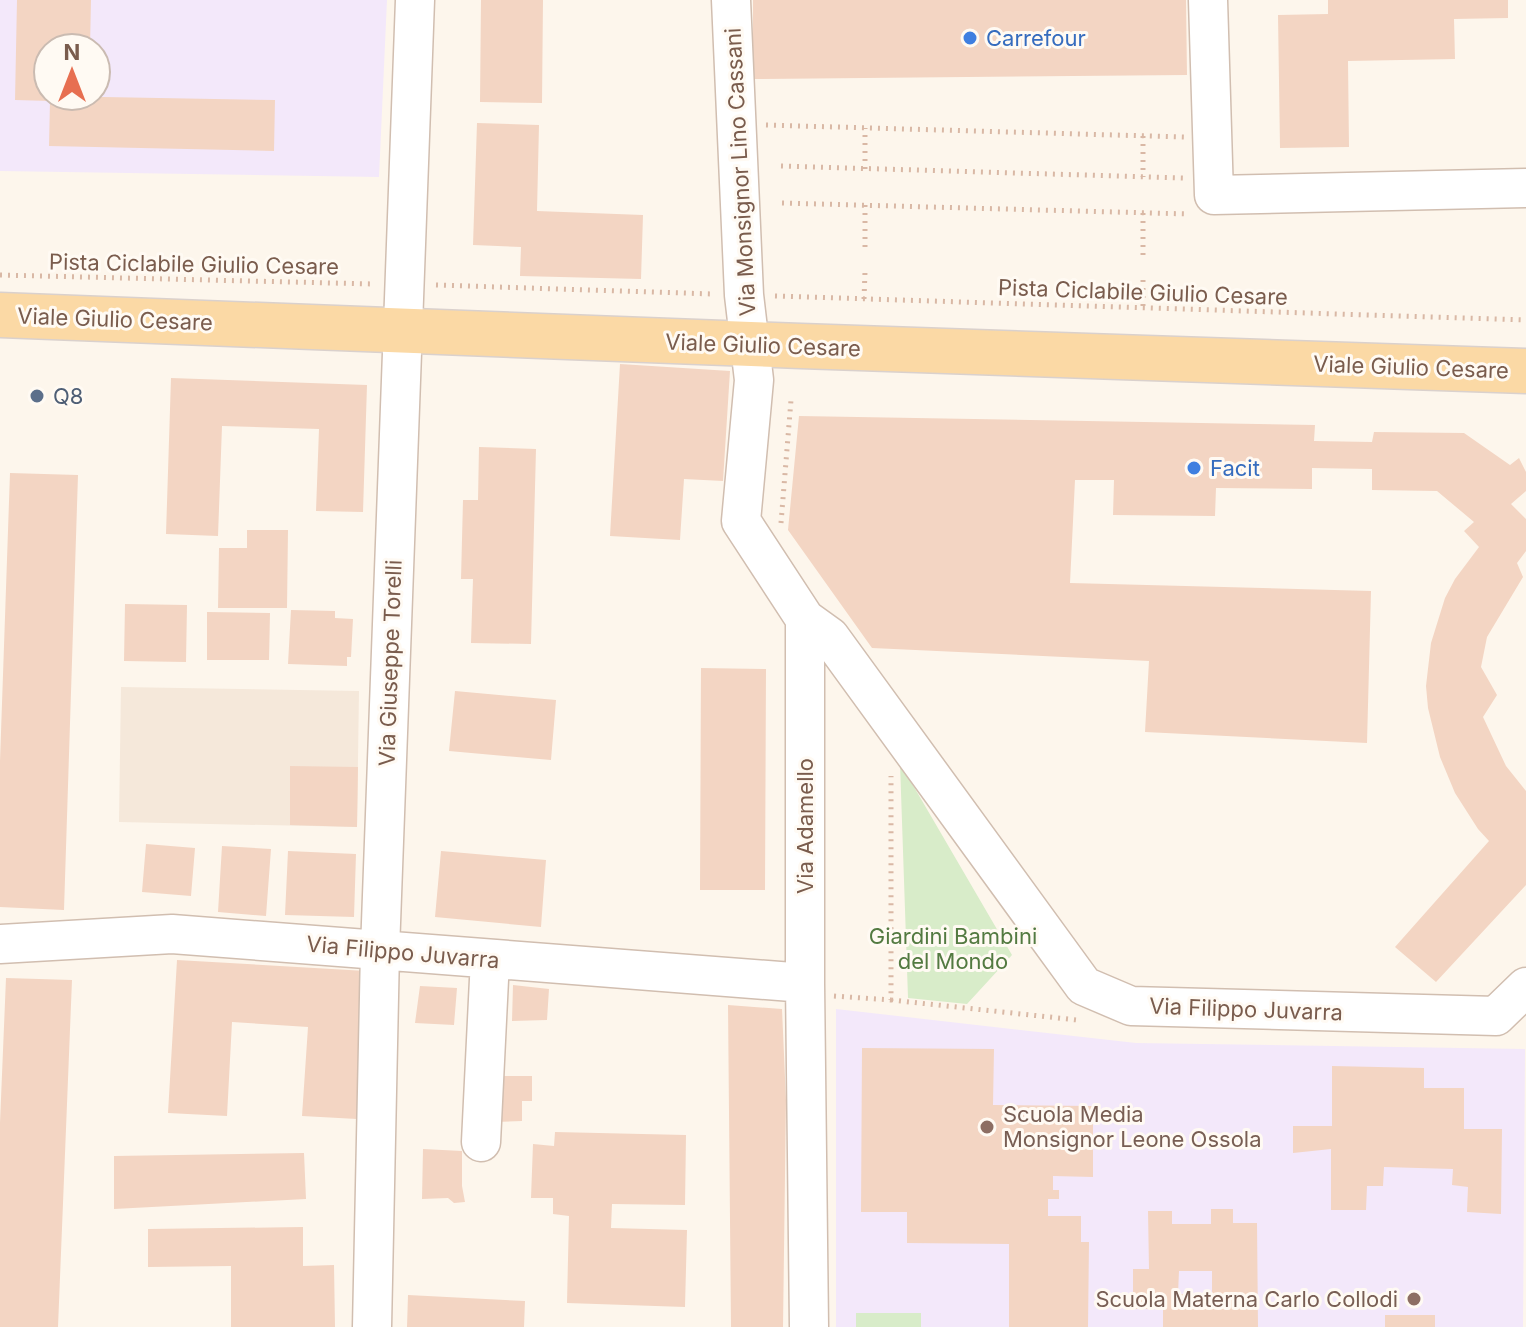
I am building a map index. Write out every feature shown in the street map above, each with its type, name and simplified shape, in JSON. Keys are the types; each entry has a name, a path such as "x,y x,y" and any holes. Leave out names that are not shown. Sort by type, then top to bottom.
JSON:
{"main road":[{"name":"Viale Giulio Cesare","path":"0,315 1526,371"}],"street":[{"name":"Via Giuseppe Torelli","path":"372,1327 380,950 415,0"},
{"name":"Via Monsignor Lino Cassani","path":"731,0 744,295 750,344"},
{"path":"1208,0 1199,130 1199,196 1526,188"},
{"path":"750,344 754,380 741,521 805,619"},
{"name":"Via Filippo Juvarra","path":"805,619 830,637 1084,986 1131,1006 1496,1016 1526,987"},
{"name":"Via Adamello","path":"805,619 809,1327"},
{"name":"Via Filippo Juvarra","path":"0,944 172,934 805,983"},
{"path":"481,1142 490,959"}],"path":[{"path":"761,125 1143,136 1199,130"},
{"path":"865,128 865,169"},
{"path":"1143,136 1143,177"},
{"path":"781,166 1143,177 1199,196"},
{"path":"782,203 1143,213 1199,196"},
{"path":"865,205 865,248"},
{"path":"1143,213 1143,255"},
{"path":"864,299 865,272"},
{"name":"Pista Ciclabile Giulio Cesare","path":"0,275 387,284"},
{"path":"1143,280 1143,308"},
{"path":"431,285 719,294"},
{"name":"Pista Ciclabile Giulio Cesare","path":"774,296 1526,320"},
{"path":"780,535 791,400"},
{"path":"834,1010 834,996 891,1000 891,772"}],"shaded area":[{"path":"0,0 387,0 379,177 0,171"},
{"path":"121,687 359,691 357,827 119,822"},
{"path":"836,1009 1136,1043 1525,1049 1523,1327 836,1327"}],"green space":[{"name":"Giardini Bambini del Mondo","path":"900,763 1012,955 967,1004 908,998"},
{"path":"856,1313 921,1313 921,1327 856,1327"}],"building":[{"path":"17,0 91,0 90,32 32,32 32,100 15,100"},
{"path":"481,0 543,0 542,103 480,102"},
{"name":"Carrefour","path":"753,0 1186,0 1187,75 753,79"},
{"path":"1328,0 1508,0 1508,18 1454,19 1455,59 1348,61 1349,147 1280,148 1278,15 1328,14"},
{"path":"112,97 275,100 274,151 49,146 50,112 112,112"},
{"path":"477,123 539,125 537,211 643,215 641,279 520,276 521,247 473,245"},
{"path":"620,364 730,371 723,481 684,479 680,540 610,536"},
{"path":"171,378 367,385 363,512 316,511 319,429 222,426 218,536 166,534"},
{"path":"799,416 1315,425 1314,441 1372,442 1374,432 1464,433 1510,465 1519,458 1526,472 1526,491 1511,504 1526,519 1526,551 1517,563 1523,577 1487,637 1481,667 1497,695 1483,717 1506,766 1526,791 1526,885 1436,982 1395,947 1489,841 1455,793 1440,757 1428,708 1426,686 1431,643 1445,598 1479,547 1464,531 1474,522 1437,491 1372,490 1372,469 1312,468 1312,489 1216,488 1215,516 1113,515 1114,480 1075,480 1070,583 1371,591 1367,743 1145,732 1149,661 872,648 788,530"},
{"path":"479,447 536,449 531,644 471,643 473,579 461,579 463,500 478,500"},
{"path":"10,473 78,475 64,910 0,907 0,761"},
{"path":"247,530 288,530 287,608 218,608 219,548 247,548"},
{"path":"125,604 187,605 186,662 124,661"},
{"path":"291,610 335,611 335,618 353,619 351,657 347,657 347,666 288,664"},
{"path":"207,612 270,613 269,660 207,660"},
{"path":"701,668 766,669 765,890 700,890"},
{"path":"455,691 556,700 551,760 449,751"},
{"path":"290,766 358,767 357,827 290,825"},
{"path":"146,844 195,848 191,896 142,892"},
{"path":"222,846 271,849 266,916 218,912"},
{"path":"288,851 356,854 354,917 285,915"},
{"path":"441,851 546,860 541,927 435,917"},
{"path":"177,960 366,971 357,1119 302,1116 308,1027 232,1022 227,1116 168,1113"},
{"path":"6,978 72,980 58,1327 0,1327 0,1123"},
{"path":"513,985 549,989 547,1020 512,1021"},
{"path":"420,986 457,988 454,1025 415,1023"},
{"path":"728,1005 782,1009 786,1100 783,1327 731,1327"},
{"path":"862,1048 994,1049 993,1105 1093,1106 1093,1177 1053,1176 1053,1190 1059,1190 1059,1199 1048,1199 1048,1216 1081,1216 1081,1242 1089,1242 1088,1327 1009,1327 1009,1244 907,1243 907,1212 861,1212"},
{"path":"1332,1066 1424,1068 1424,1088 1464,1088 1464,1129 1502,1129 1501,1214 1467,1212 1468,1187 1452,1185 1453,1169 1384,1167 1383,1186 1367,1186 1366,1210 1331,1210 1331,1149 1293,1153 1293,1126 1332,1126"},
{"path":"495,1076 532,1076 532,1101 522,1101 522,1121 494,1122"},
{"path":"555,1132 686,1135 685,1205 612,1204 611,1228 687,1230 685,1307 567,1303 569,1216 553,1214 553,1198 531,1198 533,1144 554,1146"},
{"path":"423,1149 462,1151 465,1202 454,1203 448,1198 422,1199"},
{"path":"304,1153 306,1199 114,1209 114,1156"},
{"path":"1211,1209 1233,1209 1233,1223 1257,1223 1258,1327 1163,1327 1163,1309 1133,1309 1133,1269 1149,1269 1148,1211 1172,1211 1172,1224 1211,1224","holes":["1179,1271 1212,1271 1212,1294 1178,1294"]},
{"path":"303,1227 303,1266 334,1265 335,1327 231,1327 231,1266 148,1267 148,1229"},
{"path":"408,1295 525,1301 524,1327 407,1327"},
{"path":"1385,1315 1435,1315 1435,1327 1385,1327"}],"place":[{"name":"Carrefour","path":"970,38"},
{"name":"Q8","path":"37,396"},
{"name":"Facit","path":"1194,468"},
{"name":"Scuola Media Monsignor Leone Ossola","path":"987,1127"},
{"name":"Scuola Materna Carlo Collodi","path":"1414,1299"}]}
